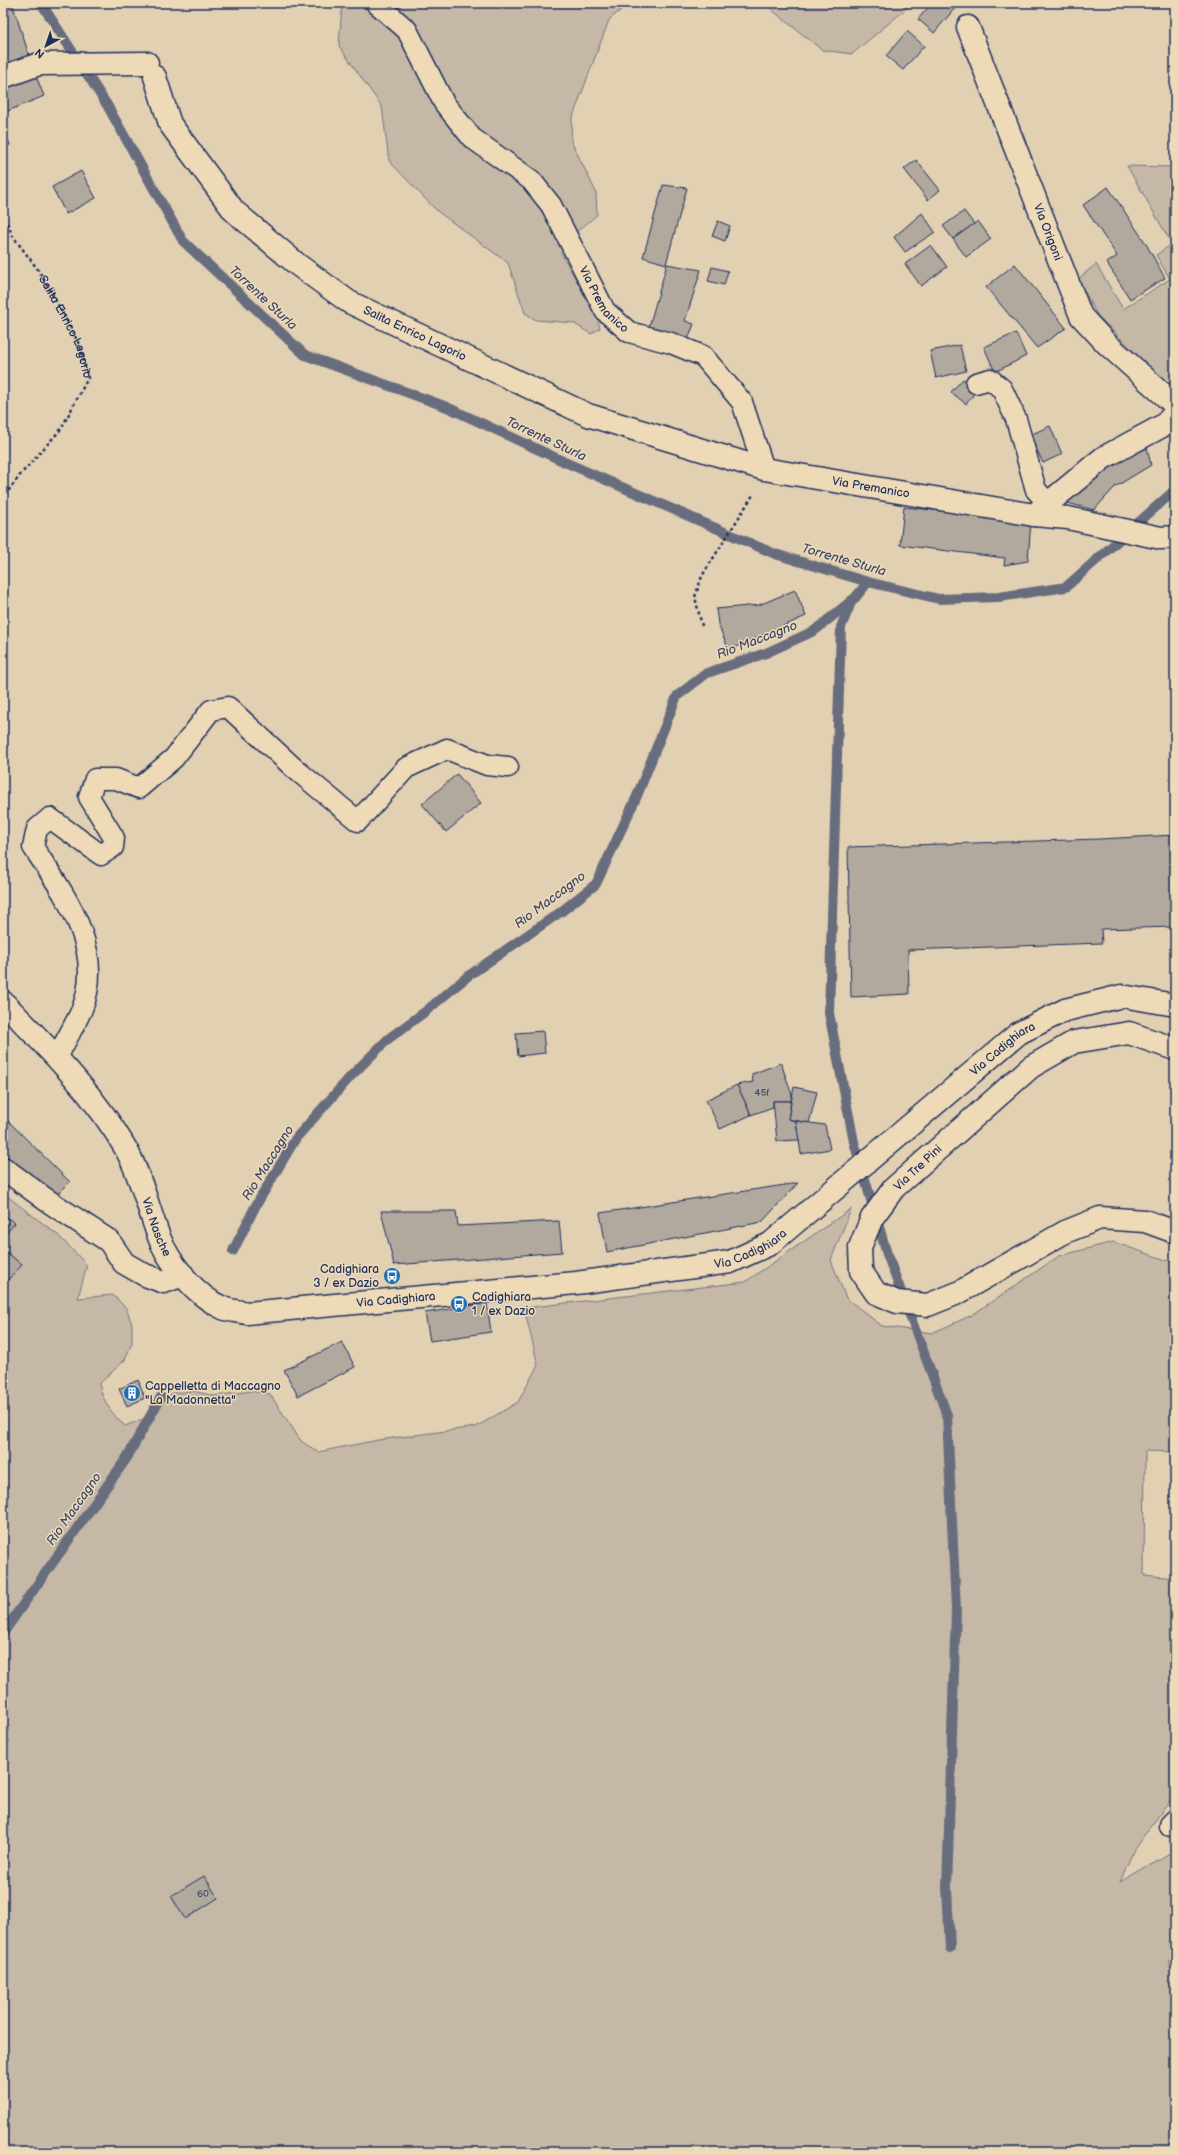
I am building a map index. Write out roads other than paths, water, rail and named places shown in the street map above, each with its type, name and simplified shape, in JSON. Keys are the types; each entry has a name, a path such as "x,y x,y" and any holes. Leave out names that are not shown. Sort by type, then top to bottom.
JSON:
{"street":[{"name":"Via Origoni","path":"968,27 1081,316 1107,344 1175,406"},
{"name":"Salita Enrico Lagorio","path":"3,77 39,64 151,70 170,124 234,210 298,265 350,302 588,415 764,469"},
{"path":"1040,508 1103,458 1169,419"},
{"name":"Via Premanico","path":"764,469 906,492 1040,508 1068,518 1168,537"},
{"name":"Via Cadighiara","path":"183,1275 199,1293 223,1309 246,1313 576,1283 730,1262 770,1244 1019,1033 1065,1010 1122,996 1175,1005"},
{"name":"Via Nasche","path":"3,1002 57,1058 96,1105 126,1149 142,1186 160,1238 183,1275"},
{"name":"Via Tre Pini","path":"1175,1049 1129,1033 1074,1042 1031,1068 894,1188 872,1218 860,1247 861,1272 876,1293 897,1302 928,1305 958,1294 1065,1232 1100,1218 1145,1221 1175,1232"},
{"path":"3,1168 45,1199 109,1240 124,1263 145,1275 164,1282 183,1275"}],"lane":[{"name":"Via Premanico","path":"376,3 407,30 444,103 472,138 531,180 550,205 605,310 629,332 671,343 703,356 742,402 764,469"},
{"path":"976,383 990,379 1002,389 1016,419 1040,508"},
{"path":"57,1058 82,1008 90,969 82,929 54,879 32,847 36,829 50,818 101,855 113,848 114,838 89,797 95,779 116,779 139,788 174,758 211,710 228,707 294,768 358,821 406,768 447,749 487,765 508,767"}],"waterway":[{"name":"Torrente Sturla","path":"41,3 107,105 183,241 305,355 447,407 567,463 775,554 868,582 939,599 999,597 1066,587 1175,490"},
{"name":"Rio Maccagno","path":"233,1251 255,1207 296,1138 351,1076 388,1039 426,1011 468,976 562,911 596,884 637,796 677,696 707,673 766,653 814,631 855,598 868,582"},
{"path":"852,600 841,627 829,1013 854,1142 887,1254 947,1415 956,1609 947,1888 950,1948"},
{"name":"Rio Maccagno","path":"3,1633 126,1459 161,1397"}],"place":[{"name":"Cadighiara 3 / ex Dazio","path":"392,1276"},
{"name":"Cadighiara 1 / ex Dazio","path":"459,1304"},
{"name":"Cappelletta di Maccagno \"La Madonnetta\"","path":"132,1393"}]}
